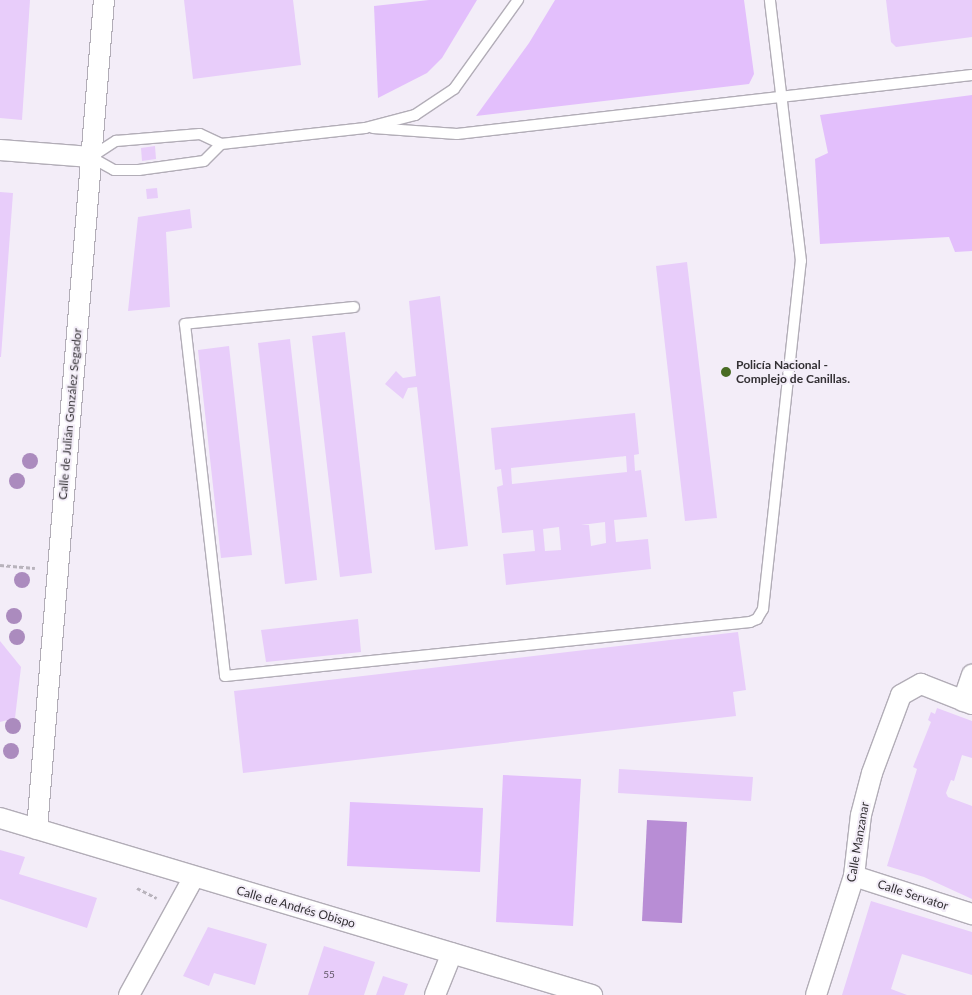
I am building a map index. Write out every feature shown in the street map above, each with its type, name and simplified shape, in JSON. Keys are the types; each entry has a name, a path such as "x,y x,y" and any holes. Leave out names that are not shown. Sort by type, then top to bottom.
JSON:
{"street":[{"name":"Calle de Julián González Segador","path":"37,829 104,0"},
{"path":"0,150 91,157"},
{"name":"Calle Manzanar","path":"816,995 854,876 861,815 872,773 902,695 921,684 968,702 972,674"},
{"name":"Calle de Andrés Obispo","path":"0,818 592,995"},
{"name":"Calle Servator","path":"854,876 972,914"},
{"path":"130,995 194,877"},
{"path":"435,995 452,953"}],"lane":[{"path":"221,144 204,162 139,170 114,170 91,157 116,141 200,134 221,144 365,128 415,114 454,89 518,0"},
{"path":"354,306 185,324 225,676 750,622 763,609 802,261 770,0"},
{"path":"365,128 457,134 972,75"}],"path":[{"path":"0,565 35,568"}],"shaded area":[{"path":"429,0 477,0 442,58 427,73 378,98 374,6"},
{"path":"555,0 744,0 754,74 749,84 476,116 529,43"},
{"path":"972,95 972,251 955,252 949,237 820,244 815,159 828,153 820,115"},
{"path":"503,775 581,779 573,926 496,922"},
{"path":"350,802 483,808 480,872 347,866"},
{"path":"647,820 687,822 682,923 642,921"}],"building":[{"path":"0,0 30,0 22,120 0,118"},
{"path":"184,0 293,0 301,65 193,79"},
{"path":"886,0 972,0 972,37 896,47 891,42"},
{"path":"155,146 156,159 142,161 141,148"},
{"path":"157,188 158,198 147,199 146,189"},
{"path":"0,192 13,193 1,357 0,357"},
{"path":"190,209 192,228 166,232 170,307 128,311 138,217"},
{"path":"687,262 717,518 685,521 656,266"},
{"path":"440,296 468,546 435,550 417,387 408,388 403,399 385,384 396,371 403,378 416,376 409,301"},
{"path":"345,332 372,573 340,577 312,336"},
{"path":"290,339 317,580 285,584 258,343"},
{"path":"229,346 252,555 221,558 198,350"},
{"path":"635,413 639,454 634,455 635,471 641,470 647,517 614,520 616,542 648,539 651,569 506,585 503,554 535,551 533,530 502,533 497,487 503,485 501,469 495,470 491,428","holes":["626,456 627,472 512,484 511,468","605,522 606,543 591,546 589,525 581,525","559,527 561,550 545,551 543,529"]},
{"path":"358,619 361,652 266,662 261,630"},
{"path":"738,632 746,690 733,692 736,716 243,773 234,691"},
{"path":"0,641 21,667 15,718 0,722"},
{"path":"937,708 972,721 972,758 962,755 954,781 951,780 946,793 948,797 972,806 972,899 924,877 887,866 917,769 913,767 931,722 928,720 931,712 935,714"},
{"path":"619,769 753,777 751,801 618,793"},
{"path":"0,850 25,857 19,874 97,898 87,928 0,899"},
{"path":"871,901 972,932 972,975 902,954 891,989 907,995 842,995"},
{"path":"208,927 267,944 255,985 214,973 209,986 183,976"},
{"path":"324,946 375,962 364,995 308,995"},
{"path":"383,976 408,984 404,995 376,995"}],"place":[{"name":"Policía Nacional - Complejo de Canillas.","path":"726,372"}]}
